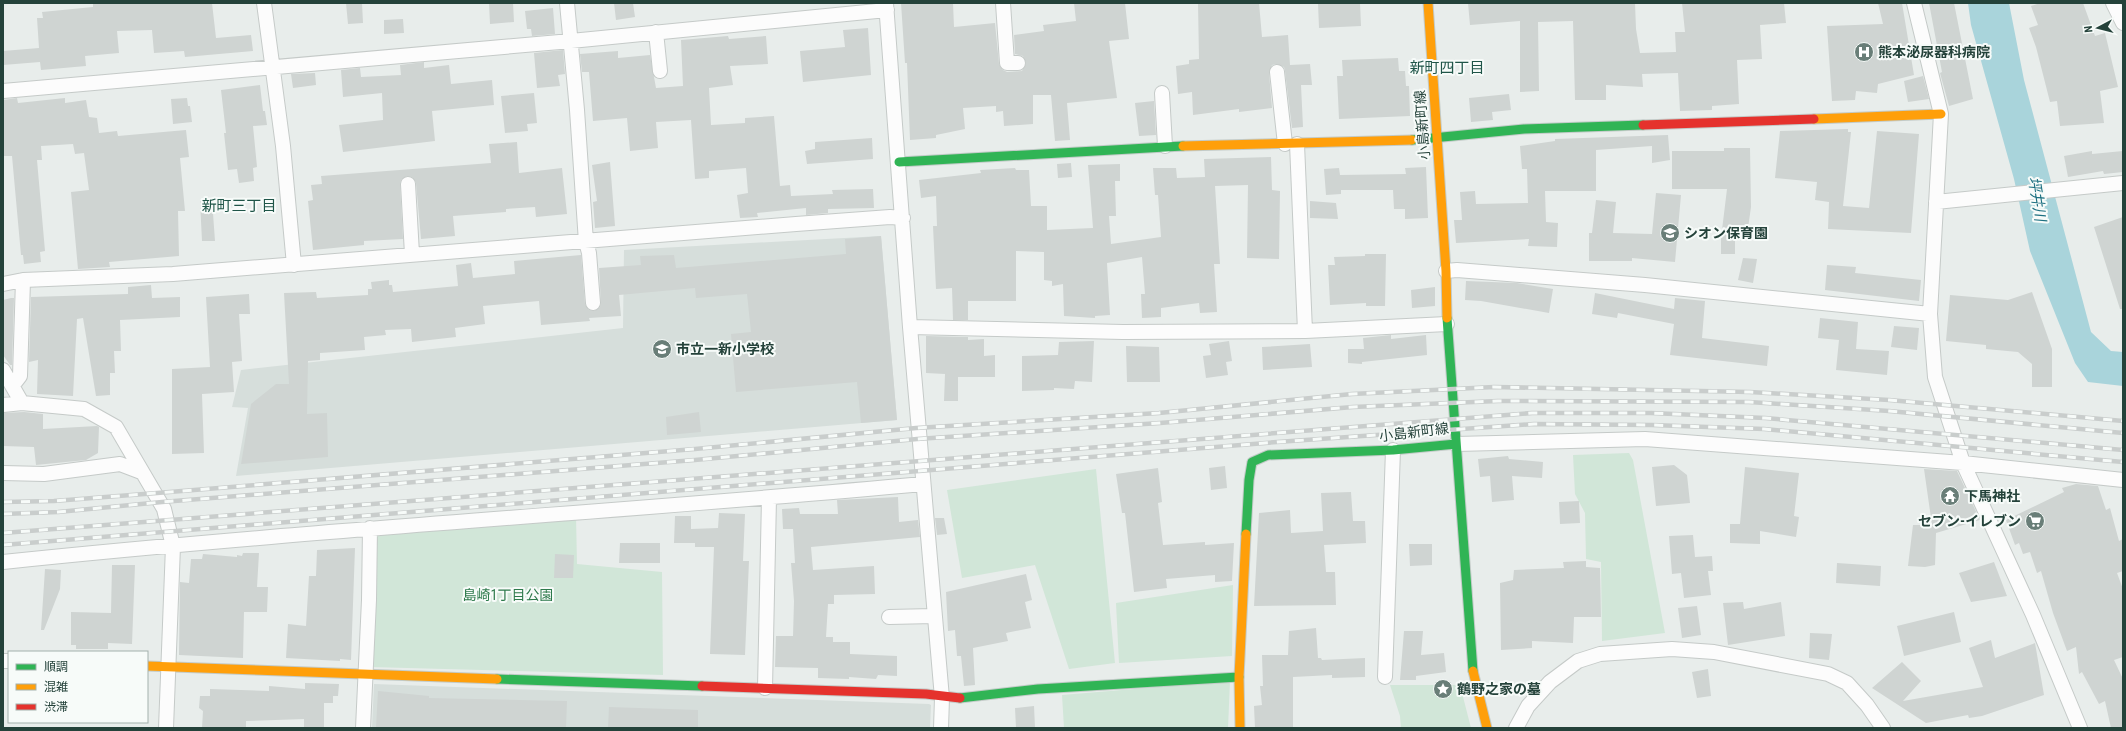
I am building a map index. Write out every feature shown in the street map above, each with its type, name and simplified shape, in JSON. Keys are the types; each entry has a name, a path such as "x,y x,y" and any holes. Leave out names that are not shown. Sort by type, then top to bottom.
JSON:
{"street":[{"path":"264,3 273,67 294,265"},
{"path":"567,3 586,242 589,253 593,303"},
{"path":"1003,3 1007,63 1018,63"},
{"name":"小島新町線","path":"1240,728 1239,677 1249,480 1252,462 1268,455 1393,450 1456,444 1447,324 1446,271 1428,3"},
{"path":"1914,3 1941,114 1930,314 1935,377 1964,463 2033,615 2080,728"},
{"path":"2113,3 2123,23"},
{"path":"3,91 571,41 886,7 899,162 910,327 942,698 941,728"},
{"path":"656,32 660,71"},
{"path":"1277,72 1291,144 1305,331"},
{"path":"1162,92 1165,146"},
{"path":"899,162 1165,146 1424,140 1524,130 1941,114"},
{"path":"1936,202 2007,196 2123,183"},
{"path":"408,184 412,254"},
{"path":"3,284 23,280 173,274 890,217 903,218"},
{"path":"1446,271 1458,270 1645,285 1930,314"},
{"path":"13,385 20,376 23,280"},
{"path":"910,327 1123,332 1305,331 1447,324"},
{"path":"3,370 22,403"},
{"path":"3,405 22,403 84,409 116,428 164,510 173,546 166,728"},
{"path":"1487,728 1474,680 1456,444 1645,440 1964,463 2123,480"},
{"path":"1386,678 1393,450"},
{"path":"3,473 44,474 120,464 141,472"},
{"path":"3,482 141,472"},
{"path":"3,562 370,528 769,498 923,484"},
{"path":"764,688 769,498"},
{"path":"363,728 370,528"},
{"path":"888,617 934,616"},
{"path":"1516,728 1528,706 1550,682 1578,661 1600,654 1672,649 1714,652 1828,674 1847,683 1867,704 1883,728"},
{"path":"148,666 926,694 955,700 982,698 997,693 1038,689 1239,677"}],"shaded area":[{"name":"市立一新小学校","path":"881,236 897,420 236,476 248,408 232,407 241,370 623,328 624,250"},
{"path":"374,684 929,704 931,705 930,728 372,728"}],"green space":[{"path":"1629,453 1633,460 1665,633 1602,641 1601,562 1586,559 1585,513 1575,494 1573,455"},
{"path":"1096,469 1115,663 1069,669 1035,565 962,578 947,490"},
{"name":"島崎1丁目公園","path":"576,516 577,564 662,572 663,675 370,667 376,530"},
{"path":"1233,585 1232,656 1119,663 1116,603"},
{"path":"1230,681 1228,728 1064,728 1062,695"},
{"path":"1390,685 1460,685 1471,728 1401,728 1400,716"}],"water":[{"name":"坪井川","path":"1968,3 2009,3 2024,80 2091,332 2111,351 2123,352 2123,386 2088,382 2075,363 2030,251 2014,179 1971,25"}],"building":[{"path":"93,3 212,3 216,38 251,35 253,51 185,57 184,51 154,53 152,30 117,31 119,53 85,56 86,66 41,70 40,62 3,65 3,51 39,48 37,18 43,18 42,12 93,7"},
{"path":"346,3 362,3 363,23 348,24"},
{"path":"489,3 513,3 514,22 490,24"},
{"path":"614,3 633,3 635,17 616,20"},
{"path":"901,3 953,3 954,27 995,23 999,64 1003,70 1007,72 1022,71 1026,63 1023,56 1015,54 1014,35 1044,31 1043,25 1076,21 1074,3 1125,3 1129,39 1109,41 1117,98 1067,103 1070,140 1055,141 1051,95 1033,95 1033,124 1004,126 1003,111 996,112 996,106 963,108 965,129 936,135 936,138 910,140 907,63 905,63"},
{"path":"1198,3 1259,3 1262,37 1288,35 1290,65 1310,64 1312,85 1301,85 1303,127 1292,128 1284,67 1276,64 1272,65 1269,73 1272,108 1239,112 1239,109 1193,115 1192,92 1178,94 1176,66 1189,64 1189,60 1199,59"},
{"path":"1318,3 1360,3 1361,26 1319,28"},
{"path":"1468,3 1635,3 1636,29 1640,53 1676,52 1675,32 1685,32 1682,3 1784,3 1786,23 1760,25 1762,59 1737,60 1739,104 1712,106 1712,110 1680,111 1678,73 1642,74 1643,87 1606,85 1606,100 1575,100 1573,21 1538,22 1539,91 1520,92 1520,21 1470,25"},
{"path":"1878,3 1902,3 1914,75 1878,84 1877,93 1856,91 1855,100 1832,101 1827,26 1883,24"},
{"path":"1929,3 1954,3 1973,99 1949,106 1940,73 1942,72"},
{"path":"2040,3 2083,3 2095,36 2105,33 2118,87 2100,91 2104,123 2060,126 2057,101 2050,102 2036,47 2029,28 2038,25 2031,6"},
{"path":"553,8 555,34 532,36 531,29 527,29 525,11"},
{"path":"403,19 404,33 384,34 384,20"},
{"path":"868,28 871,75 803,82 800,51 845,47 843,30"},
{"path":"728,36 729,39 766,36 768,64 730,66 733,85 709,88 711,125 745,123 745,118 774,116 780,186 790,185 791,196 833,194 832,190 873,189 874,208 828,209 828,213 806,215 806,208 757,213 758,217 740,218 737,195 748,193 746,168 709,171 709,178 695,179 691,120 656,122 658,148 630,151 627,118 593,121 589,72 582,72 580,54 618,51 618,58 650,55 656,88 683,86 681,40"},
{"path":"563,50 565,74 558,75 560,86 537,88 534,53"},
{"path":"1398,58 1399,71 1405,71 1406,86 1409,86 1410,116 1339,119 1337,76 1343,76 1342,60"},
{"path":"424,62 424,68 449,65 451,84 492,80 494,105 432,111 435,141 343,152 339,125 383,120 382,93 343,97 341,70 360,68 361,77 401,75 400,65"},
{"path":"315,73 316,85 293,88 291,74"},
{"path":"1923,76 1929,99 1908,102 1904,81"},
{"path":"260,85 263,111 265,111 267,125 253,126 257,167 253,168 254,181 239,183 237,169 228,170 224,133 226,133 221,90"},
{"path":"534,93 537,123 527,124 528,131 505,133 501,96"},
{"path":"1509,94 1511,110 1492,112 1493,120 1471,122 1469,98"},
{"path":"17,98 18,103 65,98 65,103 86,100 89,117 97,118 99,133 117,131 118,136 186,130 189,157 180,158 185,211 178,211 179,256 109,262 110,267 78,269 71,192 89,190 84,153 75,154 73,144 41,146 42,160 37,160 45,251 40,252 41,262 24,264 23,255 21,255 12,156 3,156 3,100"},
{"path":"187,98 188,106 190,106 192,122 173,124 171,99"},
{"path":"1154,101 1156,135 1139,136 1135,103"},
{"path":"1848,129 1848,132 1851,132 1843,206 1869,208 1877,131 1919,134 1911,233 1828,229 1829,202 1815,200 1817,182 1775,178 1780,131"},
{"path":"1668,135 1670,160 1652,163 1652,146 1596,150 1596,191 1545,191 1546,222 1558,223 1557,247 1528,246 1529,239 1456,243 1454,220 1462,220 1460,192 1475,191 1476,204 1528,203 1527,169 1522,169 1520,146 1555,141 1555,139"},
{"path":"872,138 873,159 807,164 805,151 815,149 815,142"},
{"path":"517,142 519,173 562,168 567,214 536,217 535,207 506,209 506,212 453,216 455,236 421,239 416,183 412,177 407,176 401,180 400,184 403,239 364,241 364,245 313,250 308,201 313,200 311,185 322,184 321,176 491,163 489,144"},
{"path":"1724,148 1750,148 1751,207 1748,228 1735,227 1735,254 1721,254 1721,230 1727,189 1672,189 1672,151 1724,151"},
{"path":"2092,151 2092,154 2123,151 2123,172 2104,174 2103,171 2068,177 2064,156"},
{"path":"1271,157 1272,190 1280,191 1279,259 1247,258 1248,185 1215,186 1220,264 1214,264 1217,312 1200,313 1199,303 1161,308 1161,317 1142,318 1141,294 1145,294 1142,257 1107,263 1110,315 1095,316 1095,318 1064,316 1063,284 1052,286 1052,281 1044,280 1044,252 1016,251 1016,301 968,301 968,320 953,320 952,288 936,289 933,226 937,226 936,196 921,198 919,180 981,173 980,170 1015,168 1016,170 1029,170 1031,206 1047,206 1047,230 1093,228 1088,165 1120,164 1120,181 1115,181 1116,216 1109,216 1111,244 1161,237 1158,195 1155,195 1153,168 1176,168 1177,178 1205,177 1204,159"},
{"path":"610,162 615,226 595,228 593,202 597,201 592,165"},
{"path":"1071,163 1072,177 1058,178 1057,164"},
{"path":"1426,167 1428,218 1405,219 1405,209 1394,209 1393,190 1341,190 1341,194 1326,195 1324,169 1339,168 1340,175 1406,174 1405,168"},
{"path":"1656,193 1681,195 1675,262 1632,258 1632,261 1589,261 1589,233 1592,233 1596,200 1616,202 1613,233 1652,234"},
{"path":"212,200 215,241 202,241 200,201"},
{"path":"1310,201 1336,203 1338,219 1310,218"},
{"path":"2123,217 2123,309 2120,309 2094,227"},
{"path":"881,236 897,420 861,423 857,382 736,392 731,334 751,332 747,294 696,298 695,288 619,295 621,316 589,318 590,321 541,325 539,301 483,306 485,324 455,328 456,337 412,342 411,329 385,330 386,335 364,337 365,350 320,353 320,360 308,361 307,414 327,413 328,457 241,464 251,404 276,384 289,384 284,293 316,292 317,298 368,295 368,289 372,289 371,282 389,280 389,285 392,285 393,292 458,286 456,265 471,263 473,278 515,274 514,261 581,255 585,304 589,310 594,311 600,307 601,303 599,268 641,265 640,256 674,255 676,268 846,254 845,239"},
{"path":"1365,254 1386,254 1385,306 1366,306 1366,303 1330,305 1328,265 1335,265 1334,257 1365,256"},
{"path":"1743,258 1757,259 1753,283 1738,280"},
{"path":"1827,265 1856,267 1855,273 1921,280 1919,301 1825,290"},
{"path":"1466,281 1517,283 1553,289 1549,313 1481,301 1465,300"},
{"path":"151,285 152,298 180,297 180,317 120,320 121,351 114,351 115,373 110,373 110,395 96,396 83,318 77,319 73,396 37,394 38,360 29,362 31,297 128,294 128,287"},
{"path":"1435,287 1435,306 1412,308 1411,290"},
{"path":"2032,292 2052,349 2052,387 2032,387 2032,364 2018,352 1986,349 1986,345 1946,341 1950,295 2008,300"},
{"path":"1595,293 1674,309 1675,298 1705,301 1702,338 1769,346 1767,366 1670,355 1674,324 1618,313 1617,318 1592,314"},
{"path":"249,294 250,314 239,314 242,361 232,362 234,392 202,394 204,453 172,454 172,369 210,367 206,297"},
{"path":"14,298 12,365 10,365 3,355 3,300"},
{"path":"1820,318 1858,322 1856,349 1889,351 1887,375 1836,370 1839,340 1818,338"},
{"path":"1894,326 1919,328 1917,350 1891,347"},
{"path":"1391,335 1391,339 1426,335 1427,355 1362,362 1362,364 1348,363 1348,349 1364,349 1363,338"},
{"path":"926,336 968,337 968,340 984,339 984,356 995,355 995,377 958,377 958,401 944,401 945,374 926,373"},
{"path":"1094,341 1092,382 1075,381 1074,389 1054,388 1054,390 1022,391 1022,356 1058,355 1059,342"},
{"path":"1229,341 1232,361 1226,362 1228,375 1206,378 1203,356 1211,355 1209,344"},
{"path":"1310,344 1312,367 1263,370 1262,347"},
{"path":"1126,346 1159,347 1160,382 1127,382"},
{"path":"24,412 43,414 43,429 99,427 98,453 86,460 36,465 34,447 3,446 3,413"},
{"path":"699,412 701,432 667,435 666,417"},
{"path":"1508,456 1509,459 1543,462 1542,478 1512,476 1514,500 1492,502 1490,476 1480,477 1478,459"},
{"path":"1674,465 1687,475 1690,503 1656,506 1652,467"},
{"path":"1225,466 1227,488 1211,490 1209,468"},
{"path":"1745,467 1799,473 1794,516 1799,517 1796,537 1760,531 1760,544 1730,543 1730,524 1740,524"},
{"path":"1158,468 1162,502 1158,503 1163,545 1205,542 1205,545 1234,543 1232,581 1215,582 1215,575 1166,579 1167,588 1134,592 1125,513 1122,513 1116,474"},
{"name":"下馬神社","path":"1924,469 1957,471 1980,520 1936,533 1935,565 1925,567 1908,566 1913,525 1932,525"},
{"path":"2076,484 2098,486 2106,510 2110,508 2119,541 2123,539 2123,571 2117,573 2123,589 2123,657 2114,660 2123,679 2123,728 2111,728 2105,701 2099,704 2082,672 2079,674 2076,647 2067,651 2053,613 2041,571 2037,573 2030,552 2023,554 2019,543 2015,545 2006,520 2064,492 2062,488"},
{"path":"1351,492 1353,521 1365,521 1366,543 1324,545 1326,572 1335,572 1336,605 1254,606 1259,513 1290,510 1291,533 1323,531 1321,493"},
{"path":"898,497 899,522 918,520 920,537 811,547 813,570 874,566 875,594 834,595 834,604 828,604 826,637 833,637 833,642 850,642 850,654 897,656 897,676 878,675 876,679 849,677 849,679 818,678 818,668 775,667 776,636 793,636 794,601 791,563 795,563 793,529 783,529 782,509 799,508 800,514 838,514 837,500"},
{"path":"1579,501 1580,523 1560,524 1559,502"},
{"path":"719,513 745,514 743,561 749,561 745,655 710,654 714,547 695,547 695,543 674,543 675,516 691,516 691,529 718,528"},
{"path":"935,518 944,518 947,534 937,535"},
{"path":"1693,535 1695,557 1712,556 1713,571 1708,571 1711,595 1684,598 1681,573 1672,574 1669,536"},
{"path":"620,543 660,543 660,563 619,563"},
{"path":"1409,544 1432,544 1432,565 1410,566"},
{"path":"355,548 351,660 340,659 340,661 286,658 288,624 306,626 309,576 316,576 317,550"},
{"path":"243,553 259,553 257,587 268,587 267,612 244,612 243,658 179,655 180,582 189,583 191,559 202,559 203,554 237,557 237,555 242,556"},
{"path":"555,554 574,555 573,578 554,578"},
{"path":"1586,561 1586,567 1600,568 1601,617 1574,617 1573,643 1532,641 1532,648 1501,650 1500,583 1513,580 1514,570 1564,568 1563,562"},
{"path":"1994,562 2007,596 1971,602 1959,573"},
{"path":"1837,563 1881,566 1880,586 1836,583"},
{"path":"112,565 135,565 132,644 108,643 108,649 76,649 76,645 71,645 71,612 111,613"},
{"path":"45,569 61,570 60,589 44,630 41,630"},
{"path":"1026,574 1032,600 1025,602 1031,628 1006,633 1008,641 973,648 975,685 964,686 961,656 957,656 955,630 948,631 946,592"},
{"path":"1743,602 1744,609 1781,602 1785,636 1728,645 1723,603"},
{"path":"1697,606 1701,635 1682,638 1678,608"},
{"path":"1954,612 1961,642 1904,656 1897,626"},
{"path":"1316,628 1318,658 1321,658 1322,660 1365,658 1365,677 1332,678 1332,675 1293,677 1293,728 1255,728 1254,706 1262,705 1260,686 1263,686 1262,655 1288,655 1289,631"},
{"path":"1404,631 1423,631 1421,655 1444,653 1446,672 1416,676 1416,680 1400,680"},
{"path":"1810,633 1832,634 1829,660 1809,658"},
{"path":"1991,640 1995,658 2035,643 2044,695 1982,716 1969,718 1968,715 1926,723 1872,688 1902,662 1921,681 1903,701 1983,687 1969,648"},
{"path":"1708,669 1711,696 1697,698 1692,672"},
{"path":"305,683 339,684 338,696 333,696 333,703 324,703 324,728 304,728 304,719 246,721 246,728 202,728 203,711 199,708 200,696 210,696 210,689 269,691 269,686 305,689"},
{"path":"378,691 429,696 429,698 567,701 566,728 376,728"},
{"path":"1034,706 1035,728 1016,728 1015,708"},
{"path":"609,707 698,710 698,728 608,728"}],"railway":[{"path":"3,502 54,501 157,493 695,449 916,428 1159,413 1352,394 1494,387 1750,392 1889,400 2123,421"},
{"path":"3,514 58,512 162,502 695,460 917,439 1160,423 1353,407 1498,401 1749,402 1889,411 2123,433"},
{"path":"3,533 1532,413 1651,413 1765,418 2123,450"},
{"path":"3,545 1277,442 1534,424 1652,425 1764,429 2123,462"}],"traffic: fast":[{"path":"1412,140 1524,129 1643,125"},
{"path":"899,162 1183,146"},
{"path":"1447,318 1473,671"},
{"path":"1246,534 1249,480 1252,462 1268,455 1393,450 1456,444"},
{"path":"960,698 1038,689 1239,677"},
{"path":"497,679 702,686"}],"traffic: slow":[{"path":"1428,3 1446,271 1447,318"},
{"path":"1814,119 1941,114"},
{"path":"1183,146 1412,140"},
{"path":"1240,728 1239,677 1246,534"},
{"path":"148,666 497,679"},
{"path":"1473,671 1487,728"}],"traffic: jam":[{"path":"1643,125 1814,119"},
{"path":"702,686 926,694 960,698"}],"place":[{"name":"熊本泌尿器科病院","path":"1864,52"},
{"name":"シオン保育園","path":"1670,233"},
{"name":"市立一新小学校","path":"662,349"},
{"name":"下馬神社","path":"1950,496"},
{"name":"セブン-イレブン","path":"2035,521"},
{"name":"鶴野之家の墓","path":"1443,689"}],"district":[{"name":"新町四丁目","path":"1447,68"},
{"name":"新町三丁目","path":"239,206"}]}
